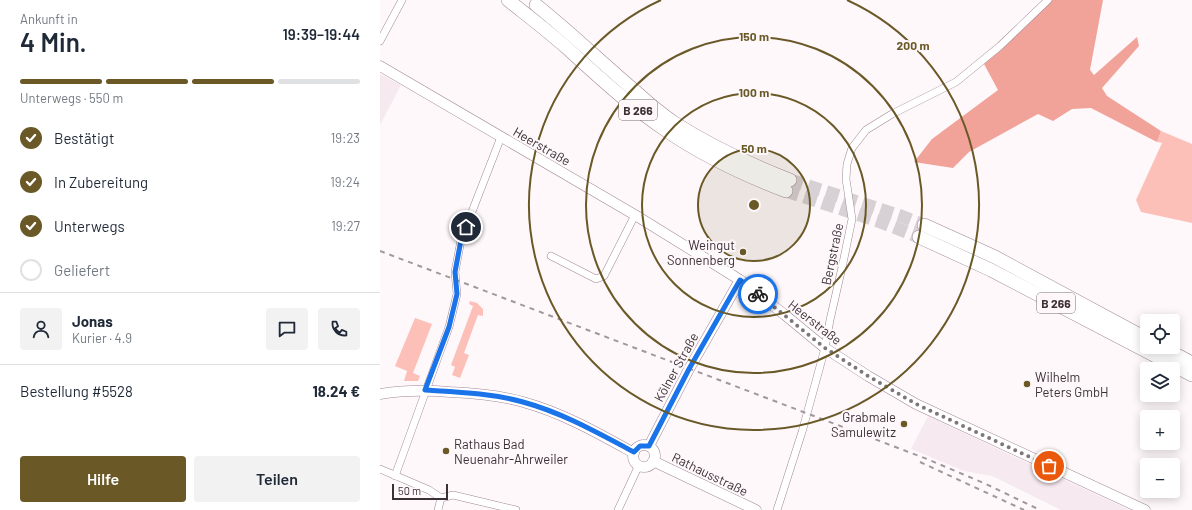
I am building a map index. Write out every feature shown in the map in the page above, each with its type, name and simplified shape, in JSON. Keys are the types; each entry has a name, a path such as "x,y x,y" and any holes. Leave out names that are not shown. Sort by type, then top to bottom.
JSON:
{"highway":[{"name":"B 266","path":"508,0 642,113 690,147 757,179 788,185 744,161 720,150 672,121 624,82 575,37 536,5"},
{"name":"B 266","path":"1140,335 995,257 921,231 991,270 1140,348"},
{"name":"B 266","path":"1152,354 1192,375"},
{"path":"1175,354 1192,363"}],"main road":[{"name":"Heerstraße","path":"380,66 635,215 740,280 825,348 868,376 916,404 1145,510"},
{"name":"Kölner Straße","path":"649,446 689,369 740,280"},
{"path":"380,394 398,390 425,390 495,396 522,402 554,412 580,423 634,452"},
{"path":"640,446 649,446 654,451 655,455 653,461 648,466 643,467 635,461 634,452 640,446"},
{"name":"Rathausstraße","path":"653,461 756,510"}],"street":[{"path":"380,41 402,0"},
{"name":"Bergstraße","path":"777,510 802,432 825,348 852,219 846,179 847,164 852,148 866,130 892,114 956,82 1000,46 1048,0"},
{"path":"395,476 449,327 457,294 455,272 461,240 501,137"},
{"path":"552,256 596,279 604,276 635,215"},
{"path":"618,510 639,465"},
{"path":"380,470 430,490 441,498"},
{"path":"441,498 453,495 516,510"},
{"path":"438,510 441,498"}],"shaded area":[{"path":"1051,0 1103,0 1090,70 1094,75 1137,37 1139,46 1102,88 1107,96 1161,131 1157,142 1091,108 1072,109 1053,121 1038,114 969,152 953,168 914,162 932,139 998,90 984,64"},
{"path":"380,74 401,85 380,125"},
{"path":"1161,131 1192,144 1192,223 1141,212 1136,200 1162,143 1157,142"},
{"path":"470,301 477,303 483,309 483,316 478,315 464,353 469,355 460,378 452,375 455,367 451,365 473,306 469,304"},
{"path":"415,318 432,324 413,373 420,376 418,381 404,381 407,371 395,366"},
{"path":"928,416 1130,510 1061,510 992,476 964,471 911,449"}],"tunnel":[{"path":"790,180 901,216 924,225"},
{"path":"786,191 878,221 919,237"}],"railway":[{"path":"380,251 927,459 986,484 1040,510"},
{"path":"920,462 1024,510"}],"way so far":[{"path":"758,294 825,348 868,376 916,404 1049,466"}],"place":[{"name":"Weingut Sonnenberg","path":"743,252"},
{"name":"Wilhelm Peters GmbH","path":"1027,384"},
{"name":"Grabmale Samulewitz","path":"904,424"},
{"name":"Rathaus Bad Neuenahr-Ahrweiler","path":"446,451"}],"route":[{"path":"466,227 461,240 455,272 457,294 449,327 425,390 501,397 533,405 580,423 634,452 640,446 649,446 689,369 740,280 758,294"}]}
